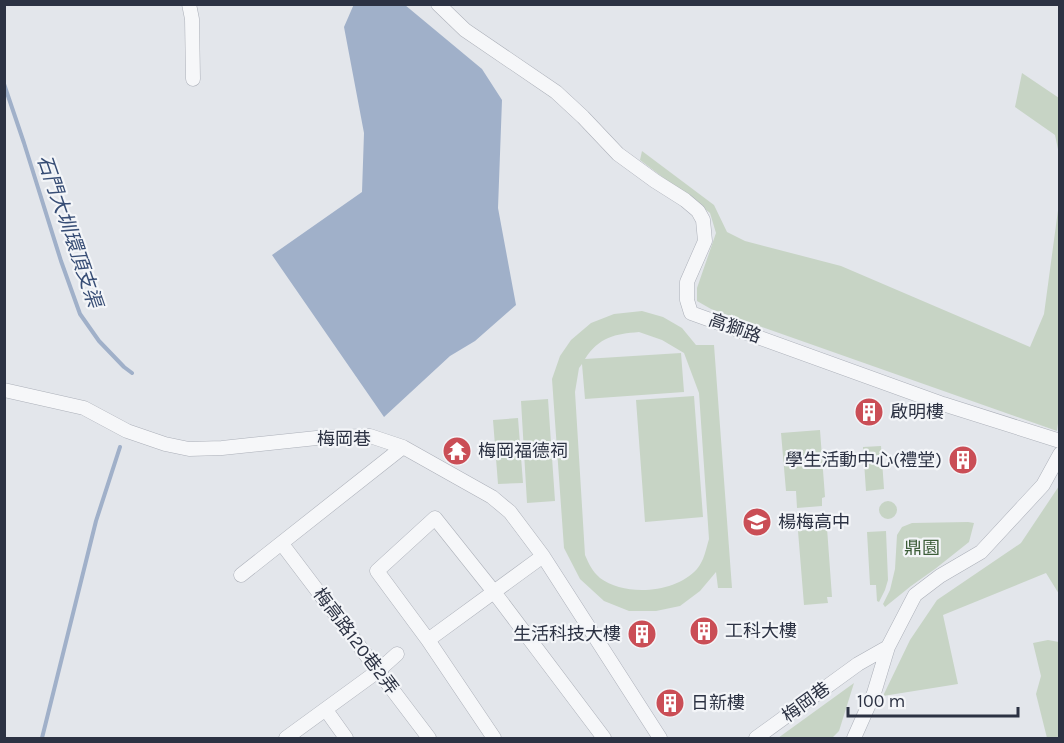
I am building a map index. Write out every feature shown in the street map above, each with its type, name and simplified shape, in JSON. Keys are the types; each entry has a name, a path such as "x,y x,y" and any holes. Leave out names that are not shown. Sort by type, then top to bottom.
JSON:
{"street":[{"path":"189,4 192,19 193,79"},
{"name":"高獅路","path":"438,4 465,30 556,92 618,154 698,211 703,220 705,241 687,282 687,300 691,313 943,404 1059,441"},
{"name":"梅岡巷","path":"4,390 84,408 127,431 165,444 189,449 222,448 326,437 370,436 404,447 492,497 510,512 543,556 660,738"},
{"path":"241,575 404,447"},
{"path":"855,738 874,693 888,647 915,595 940,576 981,552 1043,484 1059,454"},
{"path":"494,738 428,640 377,572 435,518 604,738"},
{"name":"梅高路120巷2弄","path":"282,544 429,738"},
{"path":"428,640 543,556"},
{"name":"梅岡巷","path":"756,738 858,664 888,647"},
{"path":"286,738 378,671 397,654"},
{"path":"326,710 346,738"}],"green space":[{"path":"1022,73 1059,98 1059,154 1055,135 1015,107"},
{"path":"642,151 714,205 727,232 745,241 841,266 1030,347 1044,314 1059,203 1060,408 1057,431 711,309 697,301 697,288 716,233 710,213 640,160"},
{"path":"642,311 663,317 682,328 696,345 714,345 732,588 718,588 716,572 700,591 680,606 656,611 629,611 604,601 580,579 564,548 552,379 560,356 571,340 591,323 614,314","holes":["639,332 662,340 684,353 699,393 709,539 701,562 688,577 664,587 636,590 610,584 600,578 585,555 575,392 579,368 582,364 585,399 684,392 681,353 585,359 602,341 622,334"]},
{"path":"694,396 703,517 645,522 636,400"},
{"path":"548,399 555,501 527,503 521,401"},
{"path":"518,418 523,483 498,484 493,420"},
{"path":"820,430 825,497 822,498 822,506 797,508 796,491 786,491 781,433"},
{"path":"881,446 884,489 866,491 863,447"},
{"path":"1059,486 1059,594 1046,573 943,615 958,684 883,696 910,640 937,600 1021,543"},
{"path":"888,501 894,504 897,510 894,516 888,519 882,516 879,510 882,504"},
{"name":"鼎園","path":"912,523 974,523 969,542 885,607 883,604 890,590 895,569 897,535 902,527"},
{"path":"827,528 832,597 827,597 828,603 804,605 798,531"},
{"path":"886,531 888,580 879,602 876,585 870,585 867,532"},
{"path":"1048,640 1059,642 1059,738 1047,738 1036,694 1041,676 1033,643"},
{"path":"854,683 839,731 832,738 778,738"}],"water":[{"path":"354,4 405,5 482,69 502,100 498,208 516,305 475,341 450,356 384,417 272,255 362,192 364,133 344,27"}],"waterway":[{"name":"石門大圳環頂支渠","path":"4,84 80,314 99,341 132,373"},
{"name":"石門大圳環頂支渠","path":"42,738 96,521 120,447"}],"place":[{"name":"啟明樓","path":"869,412"},
{"name":"梅岡福德祠","path":"457,451"},
{"name":"學生活動中心(禮堂)","path":"963,460"},
{"name":"楊梅高中","path":"757,522"},
{"name":"工科大樓","path":"704,631"},
{"name":"生活科技大樓","path":"642,634"},
{"name":"日新樓","path":"670,703"}]}
